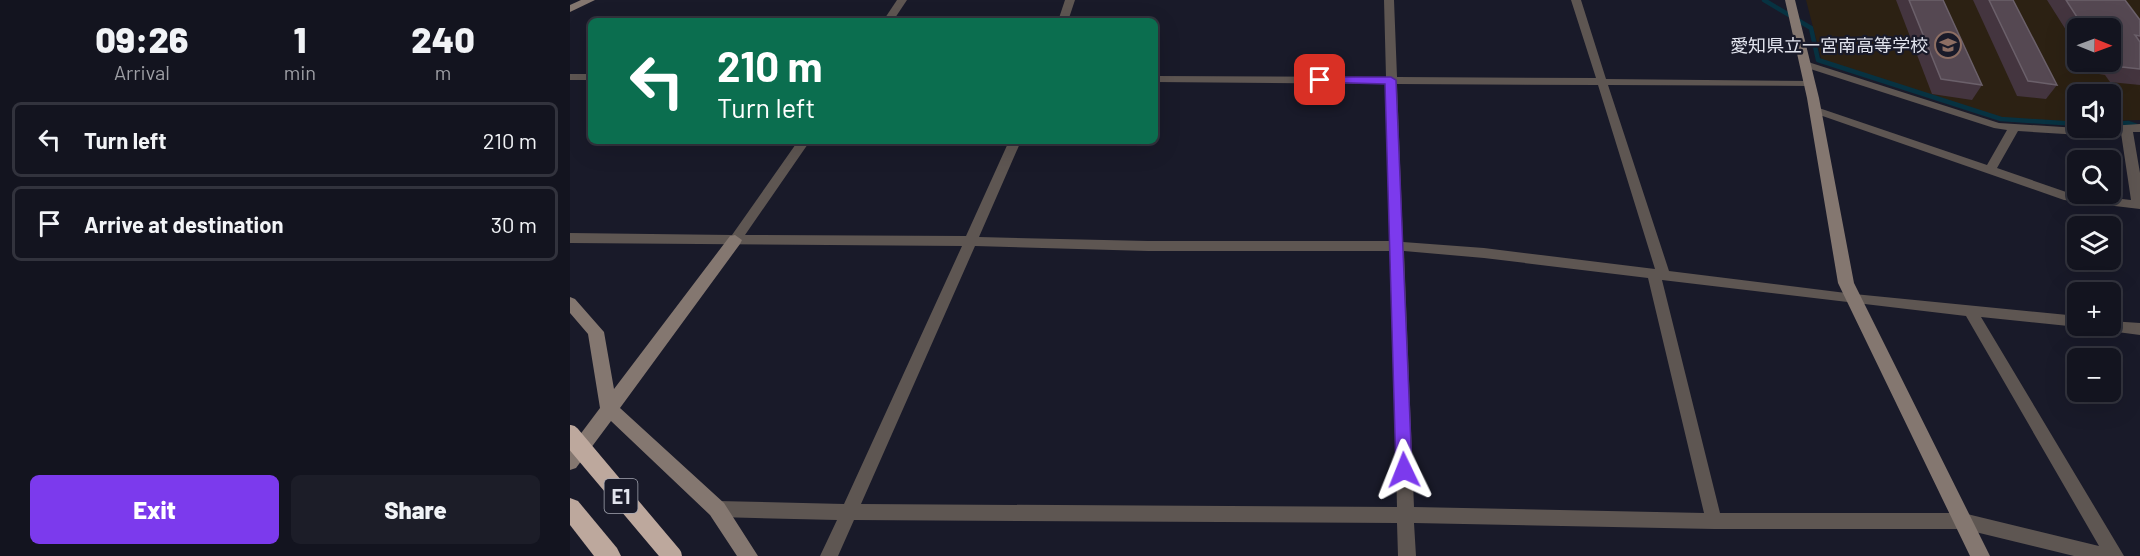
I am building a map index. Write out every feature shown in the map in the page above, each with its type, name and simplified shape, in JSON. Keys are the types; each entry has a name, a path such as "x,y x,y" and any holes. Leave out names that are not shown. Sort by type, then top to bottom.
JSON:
{"highway":[{"name":"E1","path":"570,435 672,556"},
{"name":"E1","path":"570,508 609,556"}],"street":[{"path":"570,9 590,0"},
{"path":"890,18 902,0"},
{"path":"1064,18 1070,0"},
{"path":"1389,0 1407,556"},
{"path":"1576,0 1658,273 1714,521"},
{"path":"1790,0 1815,110 1846,283 1980,556"},
{"path":"1805,64 1998,126 2081,131 2140,128"},
{"path":"570,77 588,77"},
{"path":"1158,79 1809,83"},
{"path":"1815,110 2068,197 2138,205 2136,163 2126,129"},
{"path":"1990,171 2013,127"},
{"path":"570,462 735,240 802,144"},
{"path":"829,556 1014,144"},
{"path":"570,238 1148,246 1396,246 1484,253 1854,299 2067,321"},
{"path":"570,303 596,332 609,408 717,509 748,556"},
{"path":"1970,311 2115,556"},
{"path":"2121,327 2140,329"},
{"path":"717,509 849,512 1406,515 1714,521 1963,521 2108,556"}],"shaded area":[{"name":"愛知県立一宮南高等学校","path":"1806,0 2140,0 2140,120 2121,121 2121,84 2067,84 2067,122 2002,119 1822,62"}],"building":[{"path":"1909,0 1943,0 1982,85 1941,79"},
{"path":"1989,0 2013,0 2057,85 2028,81"},
{"path":"2066,0 2125,0 2140,20 2140,36 2135,35 2140,42 2140,69 2121,66 2121,18 2078,18"}],"waterway":[{"path":"1764,0 1811,28 1818,60 2001,119 2067,123"},
{"path":"2121,123 2140,127"}],"place":[{"name":"愛知県立一宮南高等学校","path":"1948,45"}],"route":[{"path":"1320,80 1391,80 1404,470"}]}
